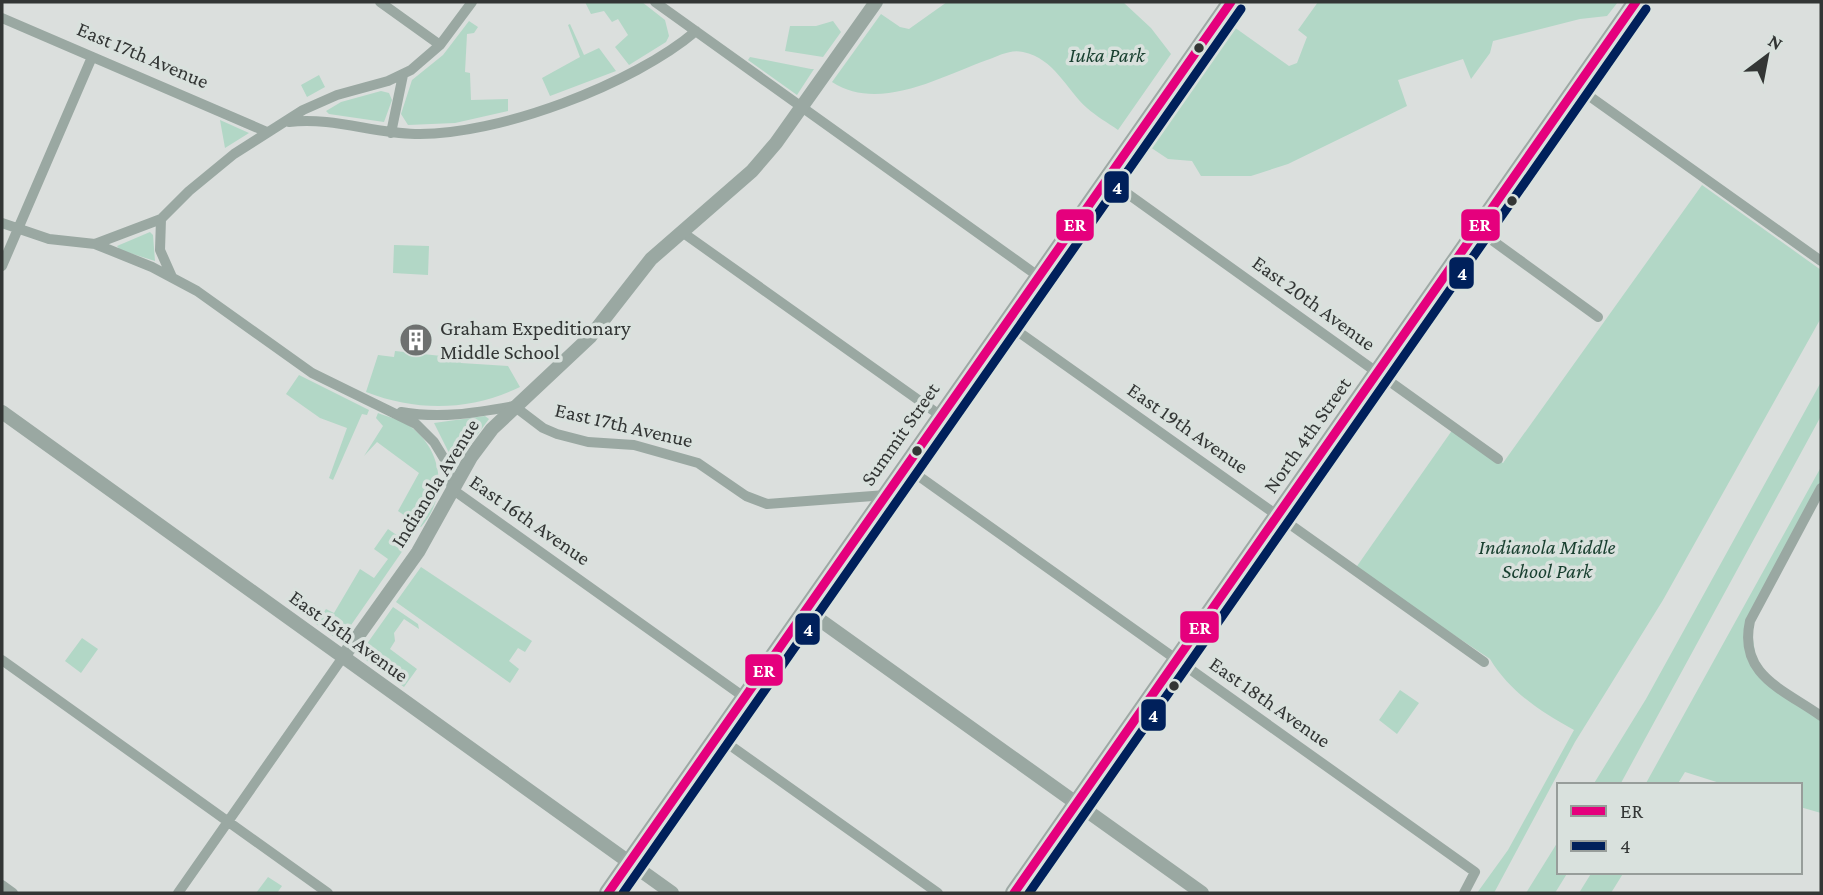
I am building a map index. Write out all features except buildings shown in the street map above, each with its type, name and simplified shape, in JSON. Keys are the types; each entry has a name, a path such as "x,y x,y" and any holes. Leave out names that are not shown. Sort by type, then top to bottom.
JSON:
{"main road":[{"name":"Summit Street","path":"608,893 1231,2"},
{"name":"North 4th Street","path":"1014,893 1636,2"}],"street":[{"path":"380,2 440,45"},
{"path":"95,244 161,219 205,177 282,122 337,95 402,75 424,62 472,2"},
{"path":"655,2 1038,276"},
{"name":"Indianola Avenue","path":"178,893 418,552 478,448 514,406 590,337 651,260 752,171 802,107 873,6"},
{"name":"East 17th Avenue","path":"2,18 267,132"},
{"path":"282,122 335,121 390,132 448,133 547,107 642,67 696,31"},
{"path":"2,266 92,57"},
{"path":"390,132 402,75"},
{"path":"1577,88 1821,261"},
{"name":"East 20th Avenue","path":"1107,179 1498,460"},
{"path":"161,219 160,250 172,277"},
{"name":"East 16th Avenue","path":"2,223 49,239 95,244 172,277 234,315 312,373 416,424 435,442 448,465 452,489 744,696"},
{"path":"1478,230 1598,317"},
{"path":"682,232 941,416"},
{"name":"East 19th Avenue","path":"1006,323 1484,662"},
{"path":"393,411 427,417 457,416 514,406"},
{"name":"East 17th Avenue","path":"514,406 543,428 557,434 588,442 621,442 698,463 746,496 767,504 886,495"},
{"name":"East 15th Avenue","path":"2,412 672,893"},
{"name":"East 18th Avenue","path":"905,467 1475,872 1464,893"},
{"path":"1821,488 1750,621 1746,642 1749,658 1758,671 1821,716"},
{"path":"806,610 1202,893"},
{"path":"2,660 328,893"},
{"path":"717,736 937,893"},
{"path":"2,885 13,893"}],"green space":[{"path":"585,2 642,2 665,20 669,36 666,42 629,65 615,47 628,35 618,19 612,22 604,11 591,14"},
{"name":"Iuka Park","path":"947,2 1123,2 1151,28 1171,54 1118,130 1087,108 1052,68 1023,52 1005,53 931,82 890,93 850,91 832,82 881,14 900,27 909,29"},
{"path":"1318,2 1618,2 1607,16 1580,19 1493,41 1490,53 1471,79 1463,59 1398,80 1407,106 1288,164 1251,176 1201,176 1192,161 1168,159 1150,147 1234,27 1289,66 1297,63 1307,37 1298,30"},
{"path":"469,21 478,27 474,33 467,34 465,72 470,73 471,100 508,99 508,111 455,123 408,125 401,114 412,80 443,55"},
{"path":"833,21 841,32 823,57 785,51 790,26 816,26"},
{"path":"570,24 584,55 599,48 616,71 550,96 542,78 580,57 568,25"},
{"path":"750,57 814,69 797,95 748,60"},
{"path":"319,75 325,87 307,97 301,85"},
{"path":"381,91 389,93 392,100 384,122 329,114 326,111 341,102"},
{"path":"220,120 249,133 225,148"},
{"name":"Indianola Middle School Park","path":"1702,185 1821,270 1821,318 1663,600 1575,742 1494,893 1477,893 1508,850 1574,730 1527,700 1507,681 1490,659 1355,569 1453,429 1503,463"},
{"path":"150,232 153,235 155,261 120,250 117,246"},
{"path":"394,245 429,246 428,275 393,273"},
{"path":"395,351 460,358 461,363 508,366 520,387 482,401 444,406 405,403 366,392 378,355 394,357"},
{"path":"299,375 369,410 367,415 362,414 333,480 329,478 347,428 320,418 286,394"},
{"path":"1821,382 1821,416 1621,783 1594,783 1646,699"},
{"path":"378,413 408,425 429,446 435,459 438,473 436,501 421,527 398,511 419,473 377,442 364,456 383,426 376,418"},
{"path":"485,416 489,419 455,465 434,423"},
{"path":"1821,467 1821,488 1750,621 1758,671 1821,716 1821,813 1802,808 1802,783 1720,783 1685,772 1678,783 1646,783"},
{"path":"388,529 408,543 340,641 316,624 326,609 334,613 360,569 374,578 388,559 374,549"},
{"path":"421,567 532,641 525,652 518,648 509,661 519,669 510,683 396,602"},
{"path":"393,607 418,624 419,629 404,619 394,633 395,641 390,649 417,669 404,687 359,655"},
{"path":"82,638 98,649 81,673 65,661"},
{"path":"1400,690 1419,703 1397,734 1379,720"},
{"path":"1557,843 1557,874 1567,874 1555,893 1526,893"},
{"path":"1591,874 1623,874 1611,893 1579,893"},
{"path":"268,877 282,886 277,893 256,893"}],"transit line":[{"name":"ER","path":"608,893 1231,2"},
{"name":"ER","path":"1014,893 1636,2"},
{"name":"4","path":"623,893 1241,9"},
{"name":"4","path":"1029,893 1646,9"}],"place":[{"name":"Graham Expeditionary Middle School","path":"416,340"}]}
